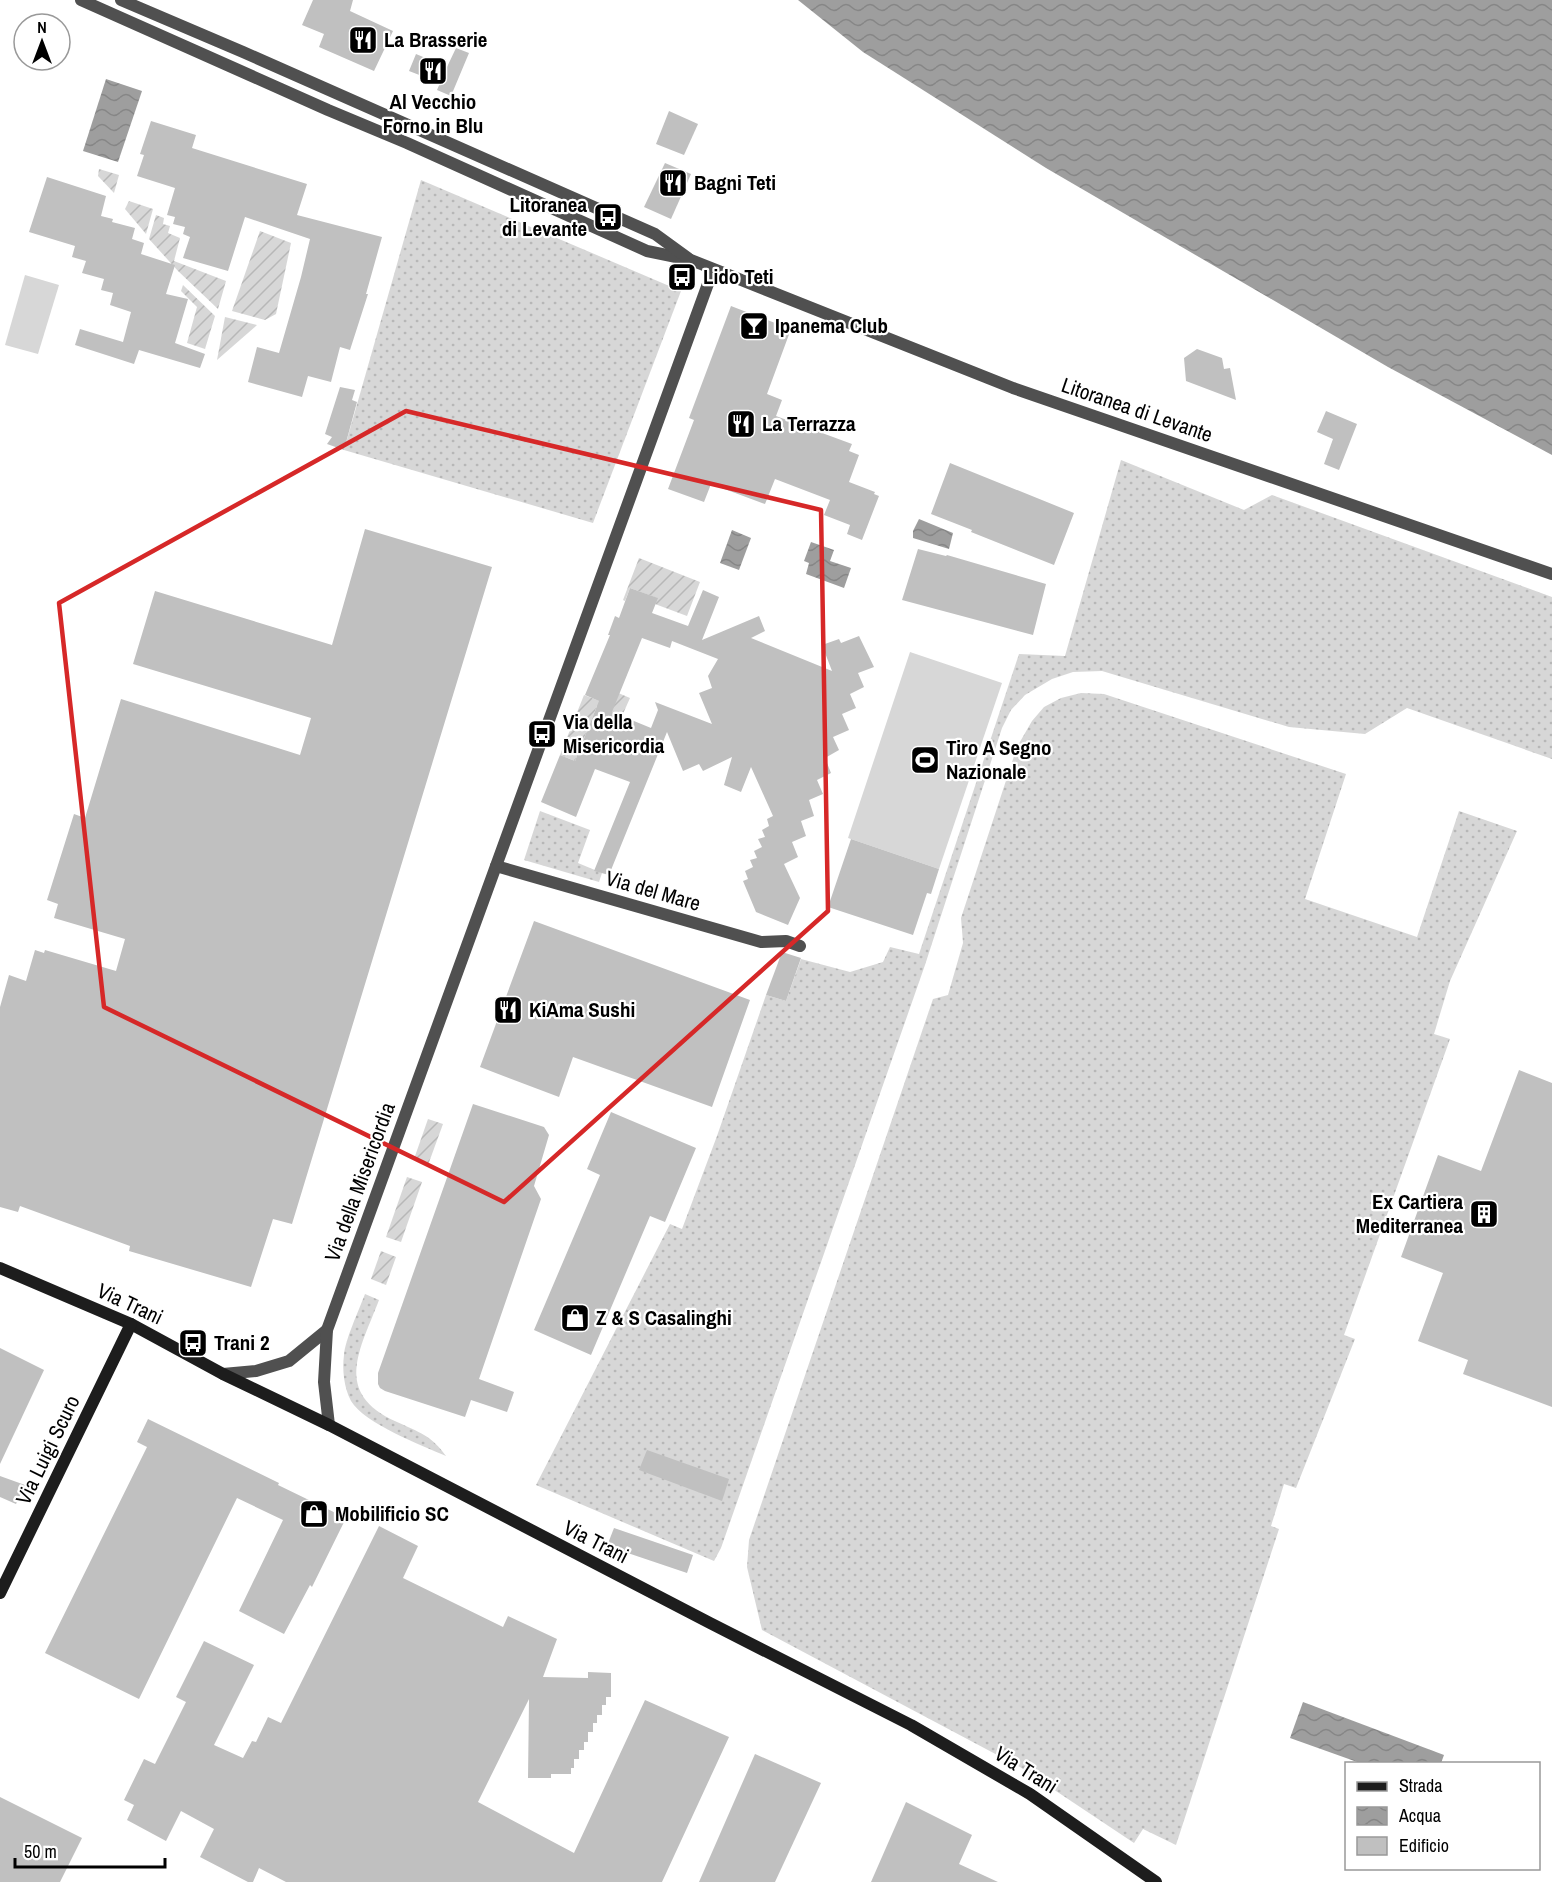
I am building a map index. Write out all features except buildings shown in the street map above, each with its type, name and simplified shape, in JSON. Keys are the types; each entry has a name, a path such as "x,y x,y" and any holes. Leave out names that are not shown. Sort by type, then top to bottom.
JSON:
{"main road":[{"name":"Via Trani","path":"0,1268 131,1324 223,1374 329,1425 911,1725 1030,1794 1156,1882"},
{"name":"Via Luigi Scuro","path":"0,1593 131,1324"}],"street":[{"path":"81,0 647,251 691,260"},
{"path":"121,0 655,234 691,260"},
{"path":"236,69 243,52"},
{"path":"359,123 366,107"},
{"name":"Litoranea di Levante","path":"691,260 1013,388 1552,573"},
{"name":"Via della Misericordia","path":"329,1425 324,1382 327,1330 713,270"},
{"name":"Via del Mare","path":"496,866 760,942 786,941 800,946"},
{"path":"223,1374 256,1371 289,1361 327,1330"}],"highlighted area":[{"path":"406,411 821,510 828,911 504,1202 104,1007 59,603"}],"shaded area":[{"path":"99,169 119,175 114,193 98,176"},
{"path":"421,180 681,291 593,523 344,450"},
{"path":"129,201 153,209 146,234 125,209"},
{"path":"156,215 164,218 163,224 170,226 168,233 180,238 174,261 226,281 218,309 178,271 149,239"},
{"path":"260,231 291,243 276,314 265,320 232,311"},
{"path":"25,275 59,285 38,354 5,345"},
{"path":"183,285 215,316 205,349 187,343 197,307 181,291"},
{"path":"225,317 257,325 217,360"},
{"path":"1121,460 1244,510 1272,495 1552,597 1552,759 1407,708 1365,734 1289,727 1102,671 1073,672 1052,679 1025,695 1011,710 1002,728 925,965 721,1548 714,1561 536,1485 670,1224 682,1229 766,995 786,1001 801,959 850,972 883,962 890,947 919,954 1019,654 1065,656"},
{"path":"639,558 700,582 687,616 655,604 657,598 630,588 625,601 623,600"},
{"name":"Tiro A Segno Nazionale","path":"910,652 1002,683 939,869 848,838"},
{"path":"616,692 630,698 622,716 597,706 575,761 560,755 584,695 610,705"},
{"path":"1081,693 1104,694 1346,774 1305,899 1417,937 1459,811 1517,831 1450,981 1434,1034 1450,1039 1344,1335 1355,1339 1296,1488 1284,1484 1271,1526 1279,1529 1176,1845 1143,1829 1134,1843 1020,1767 762,1630 747,1567 749,1540 933,999 948,995 963,943 961,918 1017,747 1032,721 1044,707 1061,698"},
{"path":"540,811 590,830 578,863 602,873 599,882 524,860"},
{"path":"428,1119 443,1124 428,1165 414,1159"},
{"path":"407,1177 422,1182 401,1242 386,1237"},
{"path":"381,1251 396,1257 386,1285 371,1279"},
{"path":"365,1294 379,1300 359,1353 356,1369 358,1384 364,1398 377,1410 430,1439 446,1456 381,1426 358,1410 351,1401 344,1378 344,1355"}],"water":[{"path":"798,0 1552,0 1552,455 1388,367 1046,168 863,52"},
{"path":"106,79 142,91 118,162 83,151"},
{"path":"919,519 953,533 949,549 913,538 913,531"},
{"path":"732,530 751,538 739,570 720,563"},
{"path":"811,542 834,550 830,561 851,568 844,588 806,574 809,563 804,561"},
{"path":"1303,1702 1444,1755 1441,1762 1357,1762 1290,1738"}],"place":[{"name":"La Brasserie","path":"363,40"},
{"name":"Al Vecchio Forno in Blu","path":"433,71"},
{"name":"Bagni Teti","path":"673,183"},
{"name":"Litoranea di Levante","path":"608,217"},
{"name":"Lido Teti","path":"682,277"},
{"name":"Ipanema Club","path":"754,326"},
{"name":"La Terrazza","path":"741,424"},
{"name":"Via della Misericordia","path":"542,734"},
{"name":"Tiro A Segno Nazionale","path":"925,760"},
{"name":"KiAma Sushi","path":"508,1010"},
{"name":"Ex Cartiera Mediterranea","path":"1484,1214"},
{"name":"Z & S Casalinghi","path":"575,1318"},
{"name":"Trani 2","path":"193,1343"},
{"name":"Mobilificio SC","path":"314,1514"}]}
